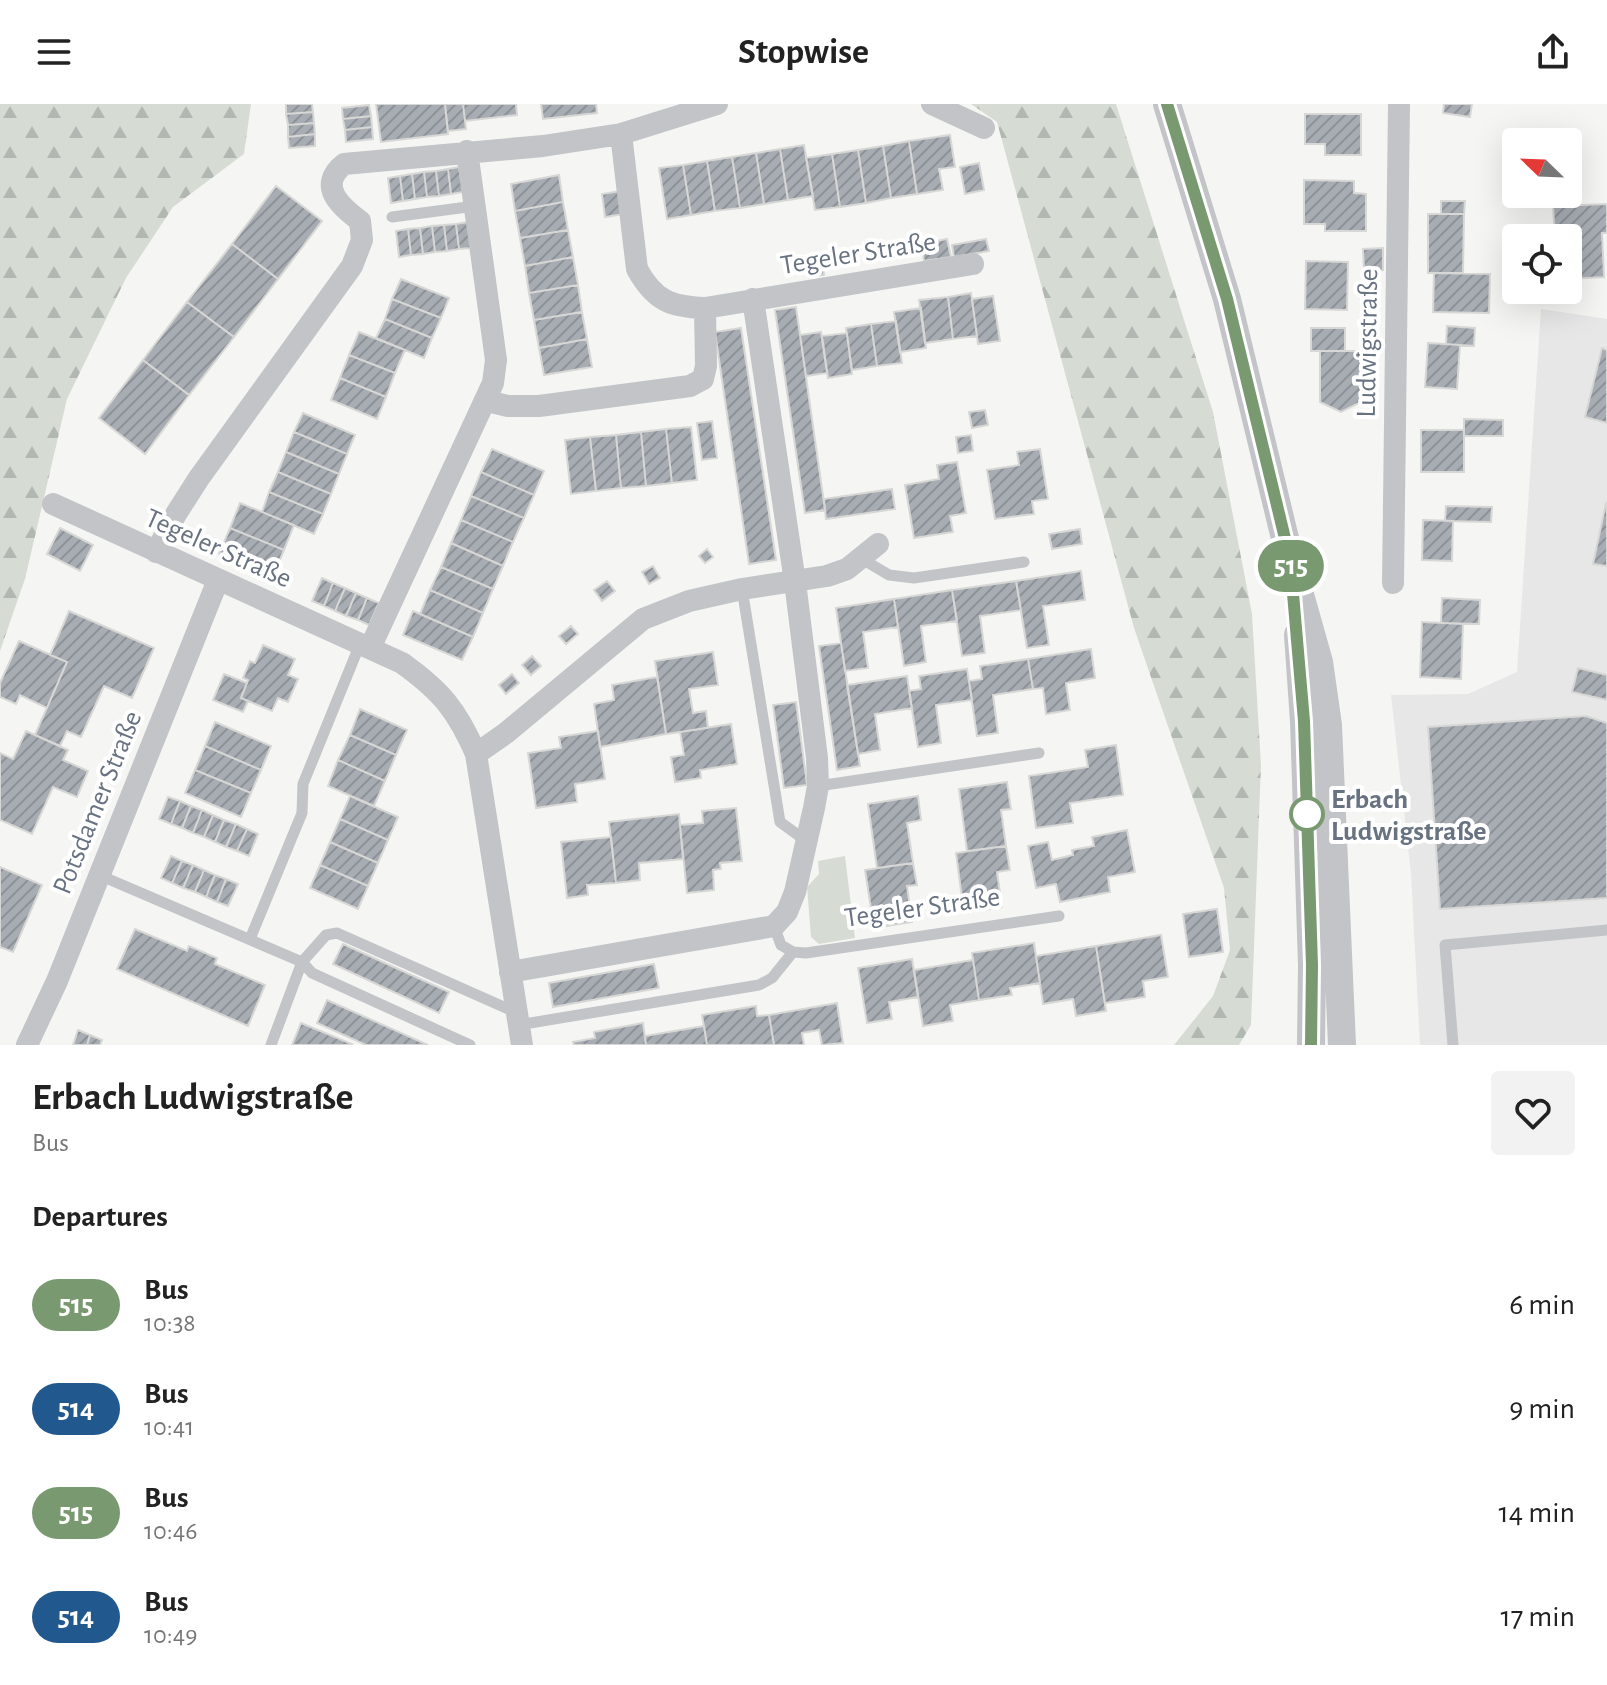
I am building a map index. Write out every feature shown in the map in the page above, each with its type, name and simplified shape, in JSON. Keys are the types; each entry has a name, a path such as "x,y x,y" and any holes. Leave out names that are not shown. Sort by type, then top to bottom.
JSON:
{"street":[{"path":"156,552 199,478 352,266 362,240 360,221 341,207 334,196 332,184 337,170 351,162 543,146 621,134 717,104"},
{"path":"932,104 984,128"},
{"name":"Ludwigstraße","path":"1393,583 1399,104"},
{"path":"1175,107 1319,662 1328,725 1342,1045"},
{"name":"Tegeler Straße","path":"621,134 637,269 647,287 661,299 680,307 705,308 973,264"},
{"path":"365,646 487,401 493,383 496,360 467,151"},
{"name":"Tegeler Straße","path":"753,299 795,582 818,786 795,892 787,912 774,926"},
{"path":"487,401 508,406 539,406 690,386 703,379 706,366 705,308"},
{"name":"Tegeler Straße","path":"53,504 402,663 425,679 444,698 461,720 476,754 519,1027"},
{"path":"476,754 506,733 643,619 689,601 827,576 847,569 870,552"},
{"path":"1290,559 1304,721 1312,965 1311,1045"},
{"name":"Potsdamer Straße","path":"27,1045 51,994 218,580"},
{"path":"510,972 774,926"}],"lane":[{"path":"392,217 475,206"},
{"path":"870,552 889,575 914,578 1024,562"},
{"path":"742,589 780,822 805,840"},
{"path":"250,939 302,813 303,784 365,646"},
{"path":"818,786 1039,753"},
{"path":"99,875 302,962 312,973 470,1045"},
{"name":"Tegeler Straße","path":"793,952 806,953 1059,916"},
{"path":"271,1045 302,962 326,935 337,933 519,1027 759,985 772,978 793,952 781,945 774,926"},
{"path":"1453,1045 1445,945 1607,930"}],"shaded area":[{"path":"1541,309 1607,319 1607,1045 1420,1045 1411,874 1391,695 1468,694 1517,672"}],"green space":[{"path":"0,104 251,104 244,154 173,207 126,278 67,399 25,579 0,651"},
{"path":"971,104 1116,104 1213,412 1252,614 1261,765 1251,1025 1239,1045 1174,1045 1213,996 1230,950 1224,888 1134,628 997,122"},
{"path":"845,856 855,938 819,944 811,937 807,887 819,874 818,861"}],"building":[{"path":"286,104 312,104 313,112 286,114"},
{"path":"376,104 445,104 448,134 381,142"},
{"path":"445,104 463,104 466,129 448,131"},
{"path":"463,104 516,104 517,115 465,121"},
{"path":"541,104 596,104 597,113 543,119"},
{"path":"1444,104 1472,104 1470,117 1443,113"},
{"path":"369,105 371,116 343,119 342,108"},
{"path":"313,112 314,123 288,125 286,114"},
{"path":"1305,114 1361,114 1361,155 1325,155 1325,144 1305,144"},
{"path":"371,116 372,127 345,130 343,119"},
{"path":"314,123 315,134 288,137 288,125"},
{"path":"372,127 373,139 346,142 345,130"},
{"path":"315,134 315,146 289,148 288,137"},
{"path":"950,135 955,167 939,169 943,190 917,194 909,141"},
{"path":"909,141 917,194 891,198 883,146"},
{"path":"804,145 813,196 788,200 780,149"},
{"path":"883,146 891,198 866,203 858,150"},
{"path":"780,149 788,200 764,204 756,153"},
{"path":"858,150 866,203 840,207 832,154"},
{"path":"756,153 764,204 740,208 732,157"},
{"path":"832,154 840,207 815,210 806,158"},
{"path":"732,157 740,208 715,211 707,161"},
{"path":"707,161 715,211 691,215 683,165"},
{"path":"979,163 984,190 965,194 960,167"},
{"path":"683,165 691,215 667,219 659,168"},
{"path":"459,167 463,192 451,194 448,169"},
{"path":"448,169 451,194 439,196 436,171"},
{"path":"436,171 439,196 427,197 424,172"},
{"path":"424,172 427,197 415,199 412,174"},
{"path":"412,174 415,199 403,201 400,176"},
{"path":"559,175 563,202 515,211 511,184"},
{"path":"400,176 403,201 391,203 388,178"},
{"path":"1304,180 1354,181 1354,193 1366,194 1366,231 1325,231 1325,224 1304,224"},
{"path":"276,186 322,221 278,279 232,244"},
{"path":"621,191 624,214 605,217 602,194"},
{"path":"1441,201 1465,201 1464,214 1441,214"},
{"path":"563,202 568,230 520,238 515,211"},
{"path":"1607,204 1607,233 1602,233 1604,277 1582,278 1582,224 1554,224 1553,208 1582,208 1582,205"},
{"path":"1428,214 1464,214 1463,273 1428,273"},
{"path":"468,222 471,248 459,249 456,224"},
{"path":"456,224 459,249 447,251 444,225"},
{"path":"444,225 447,251 435,252 432,226"},
{"path":"432,226 435,252 423,254 420,228"},
{"path":"420,228 423,254 411,255 408,229"},
{"path":"408,229 411,255 399,257 396,231"},
{"path":"568,230 573,257 525,266 520,238"},
{"path":"947,239 951,257 924,261 921,244"},
{"path":"986,239 989,251 954,257 952,245"},
{"path":"232,244 278,279 234,337 187,302"},
{"path":"1383,248 1383,270 1364,271 1363,249"},
{"path":"573,257 578,285 529,293 525,266"},
{"path":"1306,261 1348,262 1347,310 1305,309"},
{"path":"823,263 824,275 810,277 809,264"},
{"path":"1434,273 1490,274 1489,313 1433,312"},
{"path":"401,279 449,298 441,318 392,299"},
{"path":"578,285 582,312 534,320 529,293"},
{"path":"971,293 977,336 953,339 948,297"},
{"path":"993,296 1000,341 978,344 972,299"},
{"path":"948,297 953,339 925,343 919,300"},
{"path":"392,299 441,318 432,338 385,319"},
{"path":"187,302 234,337 189,395 143,360"},
{"path":"796,307 825,510 805,513 775,310"},
{"path":"921,308 926,348 900,352 894,312"},
{"path":"582,312 587,339 539,348 534,320"},
{"path":"385,319 432,338 424,358 376,338"},
{"path":"896,321 902,363 877,366 871,324"},
{"path":"871,324 877,366 852,370 846,328"},
{"path":"1447,326 1475,328 1474,346 1446,344"},
{"path":"741,328 776,560 749,564 715,332"},
{"path":"1311,328 1345,328 1345,351 1311,351"},
{"path":"359,332 405,350 395,373 349,355"},
{"path":"821,332 827,373 806,376 800,335"},
{"path":"847,333 852,374 828,378 822,336"},
{"path":"587,339 592,367 544,375 539,348"},
{"path":"1428,343 1460,345 1457,389 1425,387"},
{"path":"1602,348 1607,350 1607,423 1585,417"},
{"path":"1320,351 1361,351 1361,369 1368,376 1361,383 1361,402 1341,412 1320,402"},
{"path":"349,355 395,373 386,397 340,378"},
{"path":"143,360 189,395 145,454 99,418"},
{"path":"340,378 386,397 377,419 331,400"},
{"path":"985,410 988,425 972,428 969,412"},
{"path":"303,413 355,435 347,454 294,432"},
{"path":"1464,419 1503,420 1503,436 1464,436"},
{"path":"712,421 717,458 702,460 697,423"},
{"path":"691,427 697,480 672,483 666,429"},
{"path":"666,429 672,483 646,486 641,432"},
{"path":"1421,430 1464,430 1464,472 1421,472"},
{"path":"294,432 347,454 339,474 286,452"},
{"path":"641,432 646,486 621,488 616,435"},
{"path":"616,435 621,488 596,491 590,437"},
{"path":"971,435 973,451 958,453 956,437"},
{"path":"590,437 596,491 571,494 565,440"},
{"path":"492,449 544,471 534,495 481,472"},
{"path":"1040,449 1048,499 1032,501 1034,514 995,519 987,470 1019,465 1017,452"},
{"path":"286,452 339,474 331,494 278,472"},
{"path":"957,462 966,513 950,516 953,532 914,538 905,485 939,479 937,465"},
{"path":"278,472 331,494 323,514 269,492"},
{"path":"481,472 534,495 524,518 471,496"},
{"path":"892,489 895,509 826,519 824,499"},
{"path":"269,492 323,514 314,534 262,512"},
{"path":"471,496 524,518 513,542 461,520"},
{"path":"240,503 294,525 284,550 230,528"},
{"path":"1607,503 1607,566 1593,564"},
{"path":"1446,506 1492,507 1491,522 1445,521"},
{"path":"461,520 513,542 503,566 451,543"},
{"path":"1423,520 1453,521 1452,561 1422,560"},
{"path":"60,528 93,545 80,571 47,554"},
{"path":"230,528 284,550 273,576 219,554"},
{"path":"1080,529 1082,544 1052,549 1049,534"},
{"path":"451,543 503,566 493,589 441,567"},
{"path":"707,549 713,557 705,563 699,556"},
{"path":"653,566 660,578 649,584 642,572"},
{"path":"441,567 493,589 483,613 430,590"},
{"path":"1081,571 1085,600 1043,606 1049,645 1027,648 1016,581"},
{"path":"322,578 333,583 324,606 312,601"},
{"path":"607,581 615,591 602,601 594,590"},
{"path":"1016,581 1021,610 980,616 985,653 962,656 952,590"},
{"path":"333,583 345,588 335,611 324,606"},
{"path":"345,588 356,593 346,616 335,611"},
{"path":"430,590 483,613 473,637 420,614"},
{"path":"952,590 957,621 921,626 926,662 904,666 894,599"},
{"path":"356,593 367,598 358,620 346,616"},
{"path":"367,598 379,603 369,625 358,620"},
{"path":"1442,598 1480,600 1479,624 1441,623"},
{"path":"894,599 898,627 863,632 868,668 845,671 836,608"},
{"path":"69,611 154,648 132,698 104,686 81,737 67,731 60,746 35,735 67,662 50,655"},
{"path":"413,611 473,637 462,660 403,635"},
{"path":"1422,622 1463,624 1461,679 1420,677"},
{"path":"571,626 578,634 566,644 559,636"},
{"path":"19,641 67,662 47,708 20,695 16,704 0,697 0,683"},
{"path":"841,643 860,766 837,770 819,646"},
{"path":"263,645 295,659 288,675 298,679 288,702 278,698 272,711 241,698 248,680 243,678 250,661 255,663"},
{"path":"1091,649 1095,678 1066,683 1070,710 1046,714 1043,688 1033,689 1028,659"},
{"path":"713,652 718,685 689,689 693,713 706,711 708,728 666,734 655,661"},
{"path":"532,656 541,666 531,675 522,665"},
{"path":"1028,659 1033,689 993,695 998,733 977,736 969,681 982,679 980,666"},
{"path":"1578,668 1607,675 1607,700 1572,692"},
{"path":"967,669 972,700 936,705 941,743 918,747 909,691 921,689 919,676"},
{"path":"224,674 247,683 241,698 248,701 243,712 213,700"},
{"path":"512,674 519,683 506,694 499,685"},
{"path":"907,676 912,708 875,714 880,750 858,754 847,685"},
{"path":"657,677 666,734 600,747 594,704 614,700 612,685"},
{"path":"796,702 807,785 784,788 773,705"},
{"path":"360,709 407,730 396,755 350,735"},
{"path":"1586,716 1607,723 1607,898 1440,909 1428,727"},
{"path":"215,722 271,746 261,770 205,746"},
{"path":"731,724 737,764 700,770 701,778 675,782 671,757 684,755 680,732"},
{"path":"26,731 68,750 63,760 88,771 77,797 53,787 32,834 0,820 0,753 13,759"},
{"path":"598,731 605,779 575,784 577,802 536,808 528,753 561,748 559,737"},
{"path":"350,735 396,755 385,781 338,760"},
{"path":"1116,745 1123,795 1070,803 1073,823 1036,828 1029,776 1088,767 1085,750"},
{"path":"205,746 261,770 251,793 195,770"},
{"path":"338,760 385,781 374,806 328,786"},
{"path":"195,770 251,793 241,817 185,793"},
{"path":"1007,782 1011,809 1001,810 1006,846 967,851 959,789"},
{"path":"350,796 398,817 388,840 340,819"},
{"path":"918,796 921,820 907,823 913,863 877,868 868,804"},
{"path":"168,797 180,801 171,824 159,819"},
{"path":"180,801 191,806 182,828 171,824"},
{"path":"191,806 202,810 193,833 182,828"},
{"path":"736,808 742,861 720,863 721,869 713,870 714,890 687,893 680,825 703,823 702,811"},
{"path":"202,810 213,815 204,837 193,833"},
{"path":"679,814 683,859 639,863 640,880 616,883 609,822"},
{"path":"213,815 224,820 215,842 204,837"},
{"path":"340,819 388,840 378,863 330,842"},
{"path":"224,820 236,824 226,847 215,842"},
{"path":"236,824 247,829 237,851 226,847"},
{"path":"247,829 258,834 249,856 237,851"},
{"path":"1127,830 1135,872 1108,877 1110,892 1060,902 1056,884 1036,888 1028,846 1048,842 1052,860 1073,855 1072,850 1094,846 1092,837"},
{"path":"611,837 616,883 587,885 588,895 567,898 561,842"},
{"path":"330,842 378,863 368,886 320,865"},
{"path":"1006,846 1010,870 997,872 1002,907 964,913 956,853"},
{"path":"171,856 182,861 172,883 161,878"},
{"path":"182,861 193,865 183,888 172,883"},
{"path":"913,863 917,885 907,886 912,922 874,928 865,870"},
{"path":"193,865 204,870 195,892 183,888"},
{"path":"320,865 368,886 358,909 310,888"},
{"path":"0,867 42,885 13,952 0,947"},
{"path":"204,870 215,875 206,897 195,892"},
{"path":"215,875 226,879 217,902 206,897"},
{"path":"226,879 238,884 228,906 217,902"},
{"path":"1217,909 1223,952 1189,957 1183,914"},
{"path":"135,929 187,951 189,946 217,958 215,964 265,985 248,1026 117,969"},
{"path":"1161,935 1168,977 1143,981 1145,997 1105,1003 1096,946"},
{"path":"1034,943 1040,983 1010,988 1012,995 979,1000 972,953"},
{"path":"343,944 449,992 439,1013 333,964"},
{"path":"1096,946 1106,1011 1076,1016 1073,999 1043,1004 1036,956"},
{"path":"912,959 918,997 889,1002 892,1019 867,1023 858,968"},
{"path":"973,960 979,1000 950,1005 953,1021 923,1026 914,970"},
{"path":"654,964 659,988 553,1007 549,983"},
{"path":"327,1000 428,1045 366,1045 317,1023"},
{"path":"837,1003 843,1043 822,1045 819,1030 802,1033 804,1045 774,1045 769,1015"},
{"path":"756,1006 757,1016 769,1015 774,1045 707,1045 702,1015"},
{"path":"301,1023 352,1044 292,1045"},
{"path":"643,1023 646,1045 574,1045 573,1042 595,1038 594,1032"},
{"path":"704,1026 707,1045 646,1045 645,1036"},
{"path":"78,1030 90,1035 87,1045 73,1045"},
{"path":"90,1035 102,1040 100,1045 87,1045"}],"bus line":[{"name":"515","path":"1167,104 1227,299 1290,559 1304,721 1312,965 1311,1045"}],"place":[{"name":"Erbach Ludwigstraße","path":"1307,814"}]}
